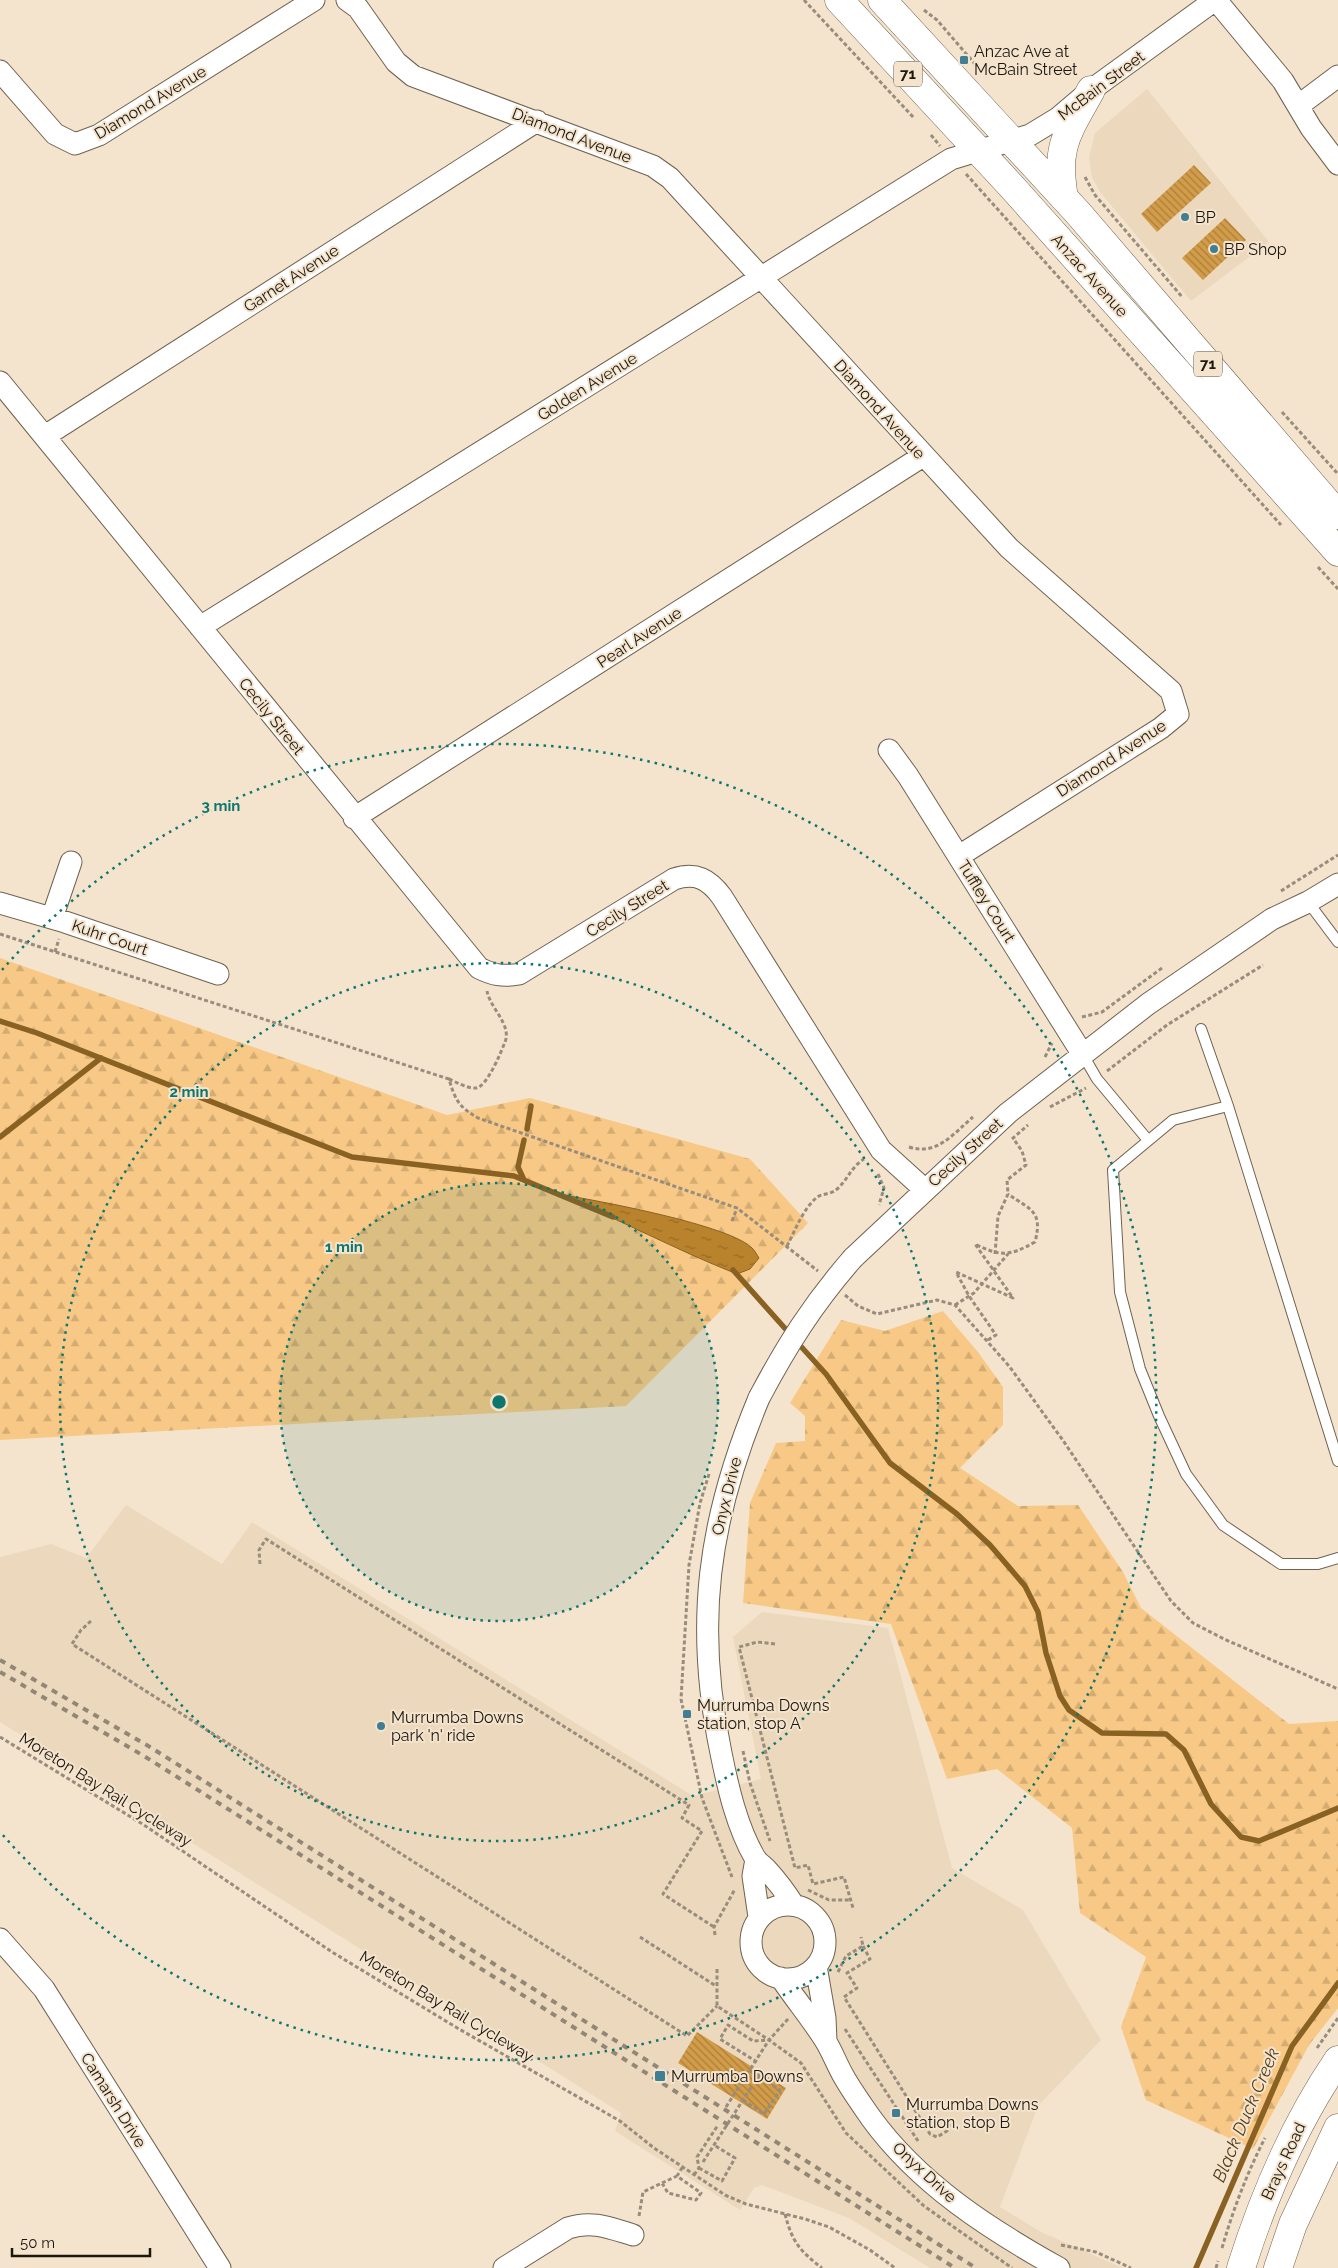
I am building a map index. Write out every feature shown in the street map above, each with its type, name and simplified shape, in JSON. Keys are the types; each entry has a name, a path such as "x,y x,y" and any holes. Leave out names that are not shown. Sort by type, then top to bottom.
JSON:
{"main road":[{"name":"Anzac Avenue","path":"839,0 977,150 1338,552"},
{"name":"Anzac Avenue","path":"882,0 1064,198 1338,514"},
{"path":"1064,198 1060,156 1064,143 1092,90"},
{"name":"Brays Road","path":"1241,2268 1254,2227 1276,2174 1303,2117 1338,2060"},
{"path":"1278,2268 1293,2224 1338,2128"}],"street":[{"name":"Diamond Avenue","path":"0,71 55,134 75,144 99,136 314,0"},
{"name":"Diamond Avenue","path":"347,0 358,8 396,62 413,76 653,166 670,178 923,456 1010,548 1171,691 1178,714 1161,728 959,856"},
{"name":"McBain Street","path":"977,150 1013,141 1030,134 1058,118 1092,90 1216,0"},
{"path":"1216,0 1283,81 1311,128 1338,164"},
{"path":"1298,106 1338,76"},
{"name":"Garnet Avenue","path":"45,436 537,121"},
{"name":"Golden Avenue","path":"200,627 952,158 977,150"},
{"name":"Cecily Street","path":"0,382 354,818 479,968 491,974 506,976 519,974 674,879 696,876 706,880 722,897 881,1150 881,1168 924,1189 1008,1113 1173,986 1230,950 1272,919 1308,902 1338,884"},
{"name":"Pearl Avenue","path":"354,818 923,456"},
{"name":"Tuffley Court","path":"889,750 908,776 1083,1054"},
{"path":"52,918 72,862"},
{"name":"Kuhr Court","path":"0,903 52,918 218,974"},
{"name":"Onyx Drive","path":"794,1904 768,1871 764,1854 726,1780 709,1684 706,1630 710,1569 723,1501 737,1449 758,1398 786,1348 822,1294 853,1258 924,1189"},
{"name":"Onyx Drive","path":"759,1917 753,1876 764,1854"},
{"path":"794,1904 809,1910 821,1924 824,1933 824,1951 816,1966 800,1977 781,1978 764,1970 753,1954 751,1935 759,1917 774,1906 794,1904"},
{"name":"Camarsh Drive","path":"0,1939 44,1989 220,2268"},
{"name":"Onyx Drive","path":"816,1966 825,2018 826,2041"},
{"name":"Onyx Drive","path":"781,1978 826,2041 845,2078 872,2119 922,2174 987,2225 1059,2268"},
{"path":"504,2268 568,2228 578,2225 599,2224 633,2236"}],"lane":[{"path":"1308,902 1338,942"},
{"path":"1201,1029 1228,1106 1338,1461"},
{"path":"1083,1054 1097,1079 1147,1139"},
{"path":"1228,1106 1173,1120 1147,1139 1113,1170 1120,1292 1140,1369 1159,1416 1186,1474 1223,1524 1281,1564 1318,1564 1338,1558"}],"path":[{"path":"804,0 919,123"},
{"path":"926,130 1285,530"},
{"path":"1312,559 1338,588"},
{"path":"0,934 474,1088 479,1088 485,1081 508,1036 506,1029 488,1000 486,987 491,974"},
{"path":"1048,1108 1078,1094 1167,1024 1263,965"},
{"path":"448,1079 453,1095 463,1109 478,1118 737,1208 787,1246 804,1213 816,1197 834,1192 846,1179 853,1166 865,1158 869,1164"},
{"path":"1005,1145 1034,1119"},
{"path":"995,1254 998,1216 1008,1194 1008,1180 1026,1165 1022,1152 1013,1138"},
{"path":"876,1209 881,1203 884,1188 881,1168"},
{"path":"988,1340 996,1334 969,1296 956,1272 1013,1298 975,1244 995,1254 1016,1253 1035,1242 1039,1225 1034,1211 1008,1194"},
{"path":"732,1221 737,1208"},
{"path":"955,1305 982,1284 1008,1253"},
{"path":"858,1306 877,1314 937,1300 955,1305 988,1340 1062,1439 1171,1601 1193,1623 1208,1631 1338,1689"},
{"path":"260,1564 260,1550 266,1539 688,1805 682,1818 702,1831 663,1894 714,1927"},
{"path":"91,1621 81,1630 72,1644 688,2036 717,2006 717,1969"},
{"path":"775,1644 757,1642 739,1647 795,1868 808,1865 813,1884 844,1877 853,1908"},
{"name":"Moreton Bay Rail Cycleway","path":"0,1737 144,1826 332,1952 459,2029 620,2121 682,2168 726,2195 746,2204 806,2219 836,2230 870,2250 895,2268"},
{"path":"742,1747 764,1854"},
{"path":"800,1884 807,1890 829,1900 850,1900"},
{"path":"716,1935 714,1927 736,1887"},
{"path":"861,1936 863,1946 870,1958 847,1973 857,1988 844,1997 930,2134 936,2137 947,2131 952,2118"},
{"path":"640,1937 716,1986"},
{"path":"835,1979 839,1967 846,1956 863,1946"},
{"path":"717,2006 769,2040"},
{"path":"757,2062 720,2040 728,2025 753,2041 769,2040 789,2018"},
{"path":"843,2020 852,2043 880,2080 920,2143"},
{"path":"726,2107 764,2051"},
{"path":"743,2100 764,2114 780,2090 751,2071"},
{"path":"703,2162 752,2086"},
{"path":"694,2175 699,2168 697,2157 718,2125"},
{"path":"699,2168 722,2181 735,2158 714,2145"},
{"path":"633,2236 641,2210 643,2192 677,2176 682,2168"},
{"path":"662,2183 668,2193 696,2200 701,2193 677,2176"},
{"path":"785,2214 794,2241 805,2254 822,2268"},
{"path":"1059,2245 1096,2252 1131,2268"}],"shaded area":[{"name":"BP","path":"1147,89 1269,242 1191,301 1100,192 1092,177 1089,158 1095,133"},
{"path":"126,1505 222,1564 252,1522 693,1796 761,1779 733,1637 762,1612 888,1628 952,1868 1023,1910 1101,2040 1038,2106 1000,2207 1041,2232 1123,2268 930,2268 849,2218 762,2185 754,2188 740,2210 615,2131 621,2113 0,1722 0,1557 51,1544 86,1558"}],"green space":[{"path":"0,958 447,1115 530,1098 750,1159 808,1223 626,1406 0,1440"},
{"path":"943,1311 978,1352 1003,1387 1003,1425 960,1468 1018,1506 1078,1505 1123,1572 1141,1608 1289,1724 1338,1721 1338,2008 1309,2045 1253,2149 1146,2100 1121,2027 1146,1957 1080,1913 1072,1828 997,1769 947,1779 891,1624 743,1603 750,1503 776,1443 805,1441 805,1416 790,1403 841,1320 885,1331"}],"water":[{"path":"558,1194 661,1215 719,1231 740,1240 753,1249 759,1258 750,1269 737,1274"}],"building":[{"path":"1194,165 1211,183 1157,232 1141,214"},
{"name":"BP Shop","path":"1225,218 1246,240 1203,280 1182,258"},
{"path":"697,2032 786,2088 767,2119 678,2063"}],"waterway":[{"path":"0,1021 37,1033 352,1157 514,1176 613,1217"},
{"path":"0,1137 101,1058"},
{"path":"527,1129 531,1106"},
{"path":"524,1140 518,1167 524,1180"},
{"path":"733,1270 790,1334"},
{"path":"796,1341 826,1374 890,1463 957,1514 990,1545 1025,1586 1038,1612 1046,1653 1060,1696 1069,1710 1102,1733 1166,1734 1184,1750 1211,1804 1241,1837 1259,1841 1338,1808"},
{"name":"Black Duck Creek","path":"1196,2268 1292,2046 1338,1983"}],"railway":[{"path":"0,1660 150,1747 976,2268"},
{"path":"0,1672 144,1756 955,2268"}],"place":[{"name":"Anzac Ave at McBain Street","path":"964,60"},
{"name":"BP","path":"1185,217"},
{"name":"BP Shop","path":"1214,249"},
{"name":"Murrumba Downs station, stop A","path":"687,1714"},
{"name":"Murrumba Downs park 'n' ride","path":"381,1726"},
{"name":"Murrumba Downs","path":"660,2076"},
{"name":"Murrumba Downs station, stop B","path":"896,2113"}]}
